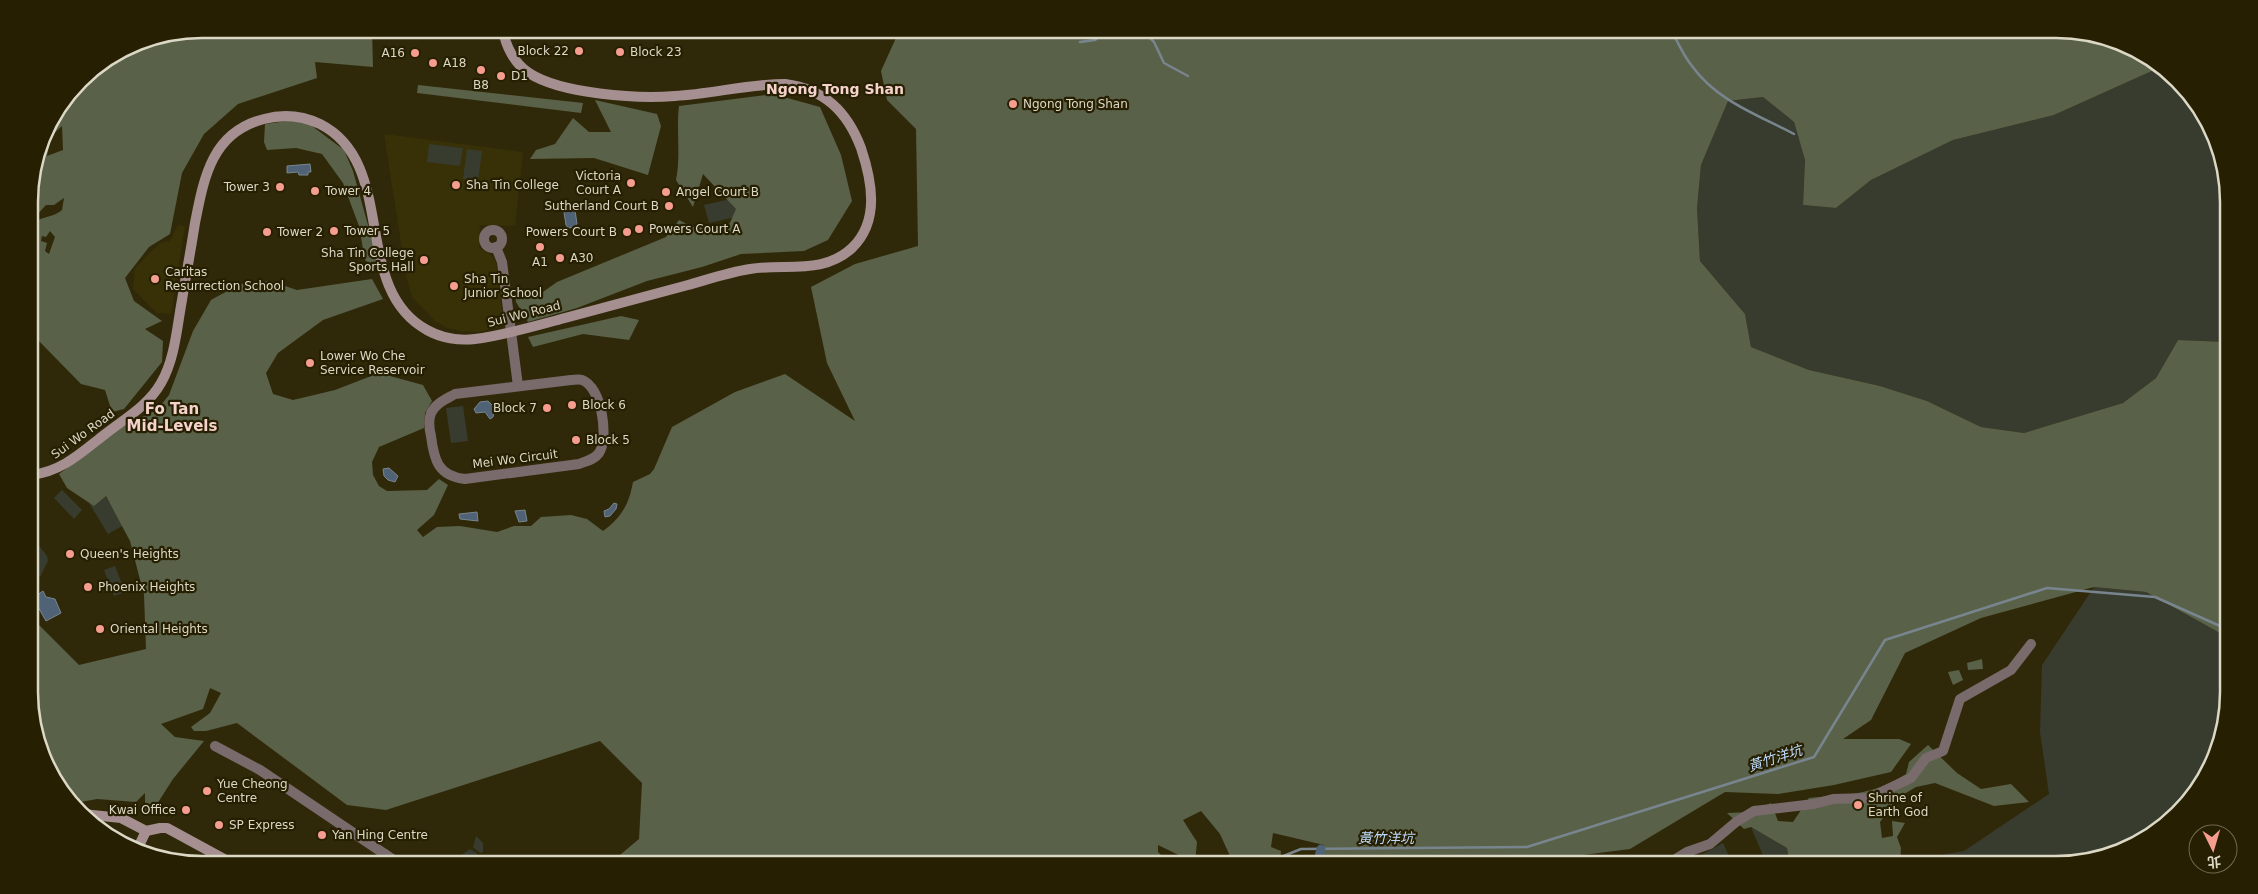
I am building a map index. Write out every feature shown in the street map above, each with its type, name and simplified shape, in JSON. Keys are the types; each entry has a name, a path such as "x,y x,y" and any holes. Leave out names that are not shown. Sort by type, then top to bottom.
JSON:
{"street":[{"name":"Sui Wo Road","path":"38,474 51,471 68,463 149,400 162,382 174,346 199,205 210,163 227,138 246,125 262,119 286,116 309,120 328,129 346,145 356,161 364,182 389,286 402,308 417,324 435,334 452,338 472,339 512,332 743,270 768,267 810,267 828,263 850,250 861,237 870,215 872,196 866,165 853,130 838,108 821,94 804,87 785,84 649,98 624,97 548,82 528,73 514,58 504,38"},
{"path":"496,247 502,262 518,386"},
{"name":"Mei Wo Circuit","path":"582,380 591,386 599,400 604,442 595,457 579,464 466,478 456,478 442,470 433,456 429,423 430,414 435,406 455,394 518,386 582,380"},
{"path":"1680,856 1710,844 1736,822 1754,811 1814,804 1833,799 1865,799 1906,782 1913,776 1926,758 1943,751 1960,699 2011,670 2032,644"},
{"path":"215,746 260,770 388,856"},
{"path":"91,814 103,814 120,818 146,831 160,828 175,832 219,856"},
{"path":"140,844 146,831"}],"shaded area":[{"path":"384,134 523,152 515,226 480,225 479,248 491,255 496,262 504,326 478,332 447,328 435,321 412,297 406,275"},
{"name":"Caritas Resurrection School","path":"178,225 185,226 171,314 157,313 133,289 135,268 160,243 170,241"}],"green space":[{"path":"191,38 372,38 373,67 315,62 317,78 238,104 204,134 182,173 170,234 149,247 125,278 134,301 162,321 145,329 163,341 162,362 124,409 112,412 105,390 81,384 38,340 38,220 62,210 64,198 54,205 46,205 38,214 39,180 43,159 51,137 47,156 63,150 62,126 51,136 65,110 78,93 93,78 119,59 149,46 169,41","holes":["50,231 55,237 49,254 45,251 47,243 41,241 42,236 46,237"]},
{"path":"896,38 2067,38 2109,46 2129,54 2154,70 2054,115 1953,140 1871,180 1836,208 1803,205 1805,160 1794,122 1763,97 1728,101 1701,165 1697,208 1700,261 1745,314 1751,347 1809,370 1880,386 1927,401 1981,427 2024,433 2123,403 2156,378 2178,340 2220,342 2220,633 2146,592 2094,587 1981,618 1905,653 1871,720 1843,739 1899,739 1911,744 1891,772 1834,785 1778,794 1725,792 1630,849 1583,856 1323,856 1324,845 1273,833 1271,847 1281,851 1281,856 1230,856 1220,834 1201,811 1183,820 1197,842 1196,856 1181,856 1158,845 1158,852 1162,856 619,856 639,839 642,783 600,741 386,810 347,805 237,723 206,731 194,731 191,727 210,713 221,693 210,688 203,709 161,724 175,737 204,741 173,779 150,815 145,811 145,793 136,802 97,799 78,801 54,765 41,725 38,703 38,624 79,665 146,649 144,595 130,541 106,496 94,506 67,488 59,474 122,426 157,410 169,395 193,331 211,300 240,284 270,281 297,290 372,279 383,299 323,320 278,353 266,373 273,394 293,400 335,390 379,373 423,385 432,401 425,413 424,428 379,447 372,462 373,475 379,486 387,491 427,490 439,479 448,485 434,515 417,530 423,537 437,527 460,526 497,532 514,526 531,526 541,517 571,515 587,519 603,531 615,521 624,509 633,482 650,474 654,469 672,427 735,392 785,374 855,421 827,363 811,287 855,264 918,246 916,129 887,100 881,71"},
{"path":"2154,70 2173,85 2199,119 2215,159 2220,201 2220,342 2178,340 2156,378 2123,403 2024,433 1981,427 1927,401 1880,386 1809,370 1751,347 1745,314 1700,261 1697,208 1701,165 1728,101 1763,97 1794,122 1805,160 1803,205 1836,208 1871,180 1953,140 2054,115"},
{"path":"418,85 583,103 581,113 417,93"},
{"path":"773,94 820,107 841,155 852,201 828,240 804,251 741,254 702,267 647,281 577,308 528,322 516,302 515,291 533,299 557,282 666,237 679,220 693,227 728,227 736,209 703,174 693,207 676,180 679,106"},
{"path":"595,100 657,114 661,126 648,175 594,158 530,159 536,150 555,144 573,118 589,132 611,132"},
{"path":"287,121 308,123 344,150 353,171 376,254 376,263 371,265 365,260 359,226 343,183 322,154 296,148 267,150 264,142 265,124"},
{"path":"429,144 463,148 460,166 427,162"},
{"path":"467,149 482,151 478,181 463,179"},
{"path":"739,197 744,215 709,223 704,205"},
{"path":"621,316 639,320 629,340 583,334 533,347 528,337"},
{"path":"463,406 468,441 451,443 446,408"},
{"path":"62,490 82,510 74,519 54,498"},
{"path":"104,494 124,525 108,534 89,503"},
{"path":"38,544 47,556 48,561 40,577 38,576"},
{"path":"115,566 125,592 114,596 104,570"},
{"path":"2094,587 2146,592 2220,633 2219,714 2212,745 2204,765 2193,784 2173,809 2148,829 2129,840 2109,848 2067,856 1935,856 1964,851 2049,794 2040,732 2042,665"},
{"path":"1982,659 1983,669 1968,670 1967,663"},
{"path":"1959,670 1963,680 1953,685 1948,672"},
{"path":"1928,745 1957,773 1981,789 2011,784 2029,802 1994,806 1935,783 1916,787 1899,797 1880,822 1882,838 1893,836 1892,821 1905,823 1897,837 1901,848 1901,856 1788,856 1787,848 1751,827 1744,829 1727,813 1750,812 1771,803 1778,821 1793,822 1809,798 1871,790 1906,774 1909,762"},
{"path":"1751,827 1787,848 1788,856 1763,856"},
{"path":"476,836 483,843 483,852 480,853 473,847"},
{"path":"1723,843 1729,856 1699,856"},
{"path":"470,849 477,853 477,856 460,856"}],"water":[{"path":"310,164 311,172 308,172 308,175 299,175 298,172 287,173 287,166"},
{"path":"574,203 577,224 575,227 568,228 563,206"},
{"path":"488,401 495,408 493,417 490,419 485,412 476,413 474,409 480,402"},
{"path":"389,468 398,476 395,482 388,480 384,476 383,469"},
{"path":"614,503 617,504 616,509 610,516 605,517 604,511 609,509"},
{"path":"525,510 527,521 519,522 515,511"},
{"path":"477,512 478,521 460,519 459,514"},
{"path":"43,591 46,597 55,599 61,613 46,621 38,607 38,594"}],"waterway":[{"path":"1080,42 1097,38"},
{"path":"1150,38 1154,42 1164,63 1188,76"},
{"path":"1675,38 1689,62 1713,89 1739,106 1794,134"},
{"name":"黃竹洋坑","path":"1284,856 1301,849 1527,847 1814,757 1885,640 2047,588 2155,597 2220,626"},
{"path":"1319,856 1321,849"}],"place":[{"name":"Block 22","path":"579,51"},
{"name":"Block 23","path":"620,52"},
{"name":"A16","path":"415,53"},
{"name":"A18","path":"433,63"},
{"name":"B8","path":"481,70"},
{"name":"D1","path":"501,76"},
{"name":"Ngong Tong Shan","path":"1013,104"},
{"name":"Victoria Court A","path":"631,183"},
{"name":"Sha Tin College","path":"456,185"},
{"name":"Tower 3","path":"280,187"},
{"name":"Tower 4","path":"315,191"},
{"name":"Angel Court B","path":"666,192"},
{"name":"Sutherland Court B","path":"669,206"},
{"name":"Powers Court A","path":"639,229"},
{"name":"Tower 5","path":"334,231"},
{"name":"Tower 2","path":"267,232"},
{"name":"Powers Court B","path":"627,232"},
{"name":"A1","path":"540,247"},
{"name":"A30","path":"560,258"},
{"name":"Sha Tin College Sports Hall","path":"424,260"},
{"name":"Caritas Resurrection School","path":"155,279"},
{"name":"Sha Tin Junior School","path":"454,286"},
{"name":"Lower Wo Che Service Reservoir","path":"310,363"},
{"name":"Block 6","path":"572,405"},
{"name":"Block 7","path":"547,408"},
{"name":"Block 5","path":"576,440"},
{"name":"Queen's Heights","path":"70,554"},
{"name":"Phoenix Heights","path":"88,587"},
{"name":"Oriental Heights","path":"100,629"},
{"name":"Yue Cheong Centre","path":"207,791"},
{"name":"Shrine of Earth God","path":"1858,805"},
{"name":"Kwai Office","path":"186,810"},
{"name":"SP Express","path":"219,825"},
{"name":"Yan Hing Centre","path":"322,835"}],"district":[{"name":"Ngong Tong Shan","path":"835,89"},
{"name":"Fo Tan Mid-Levels","path":"172,418"}]}
